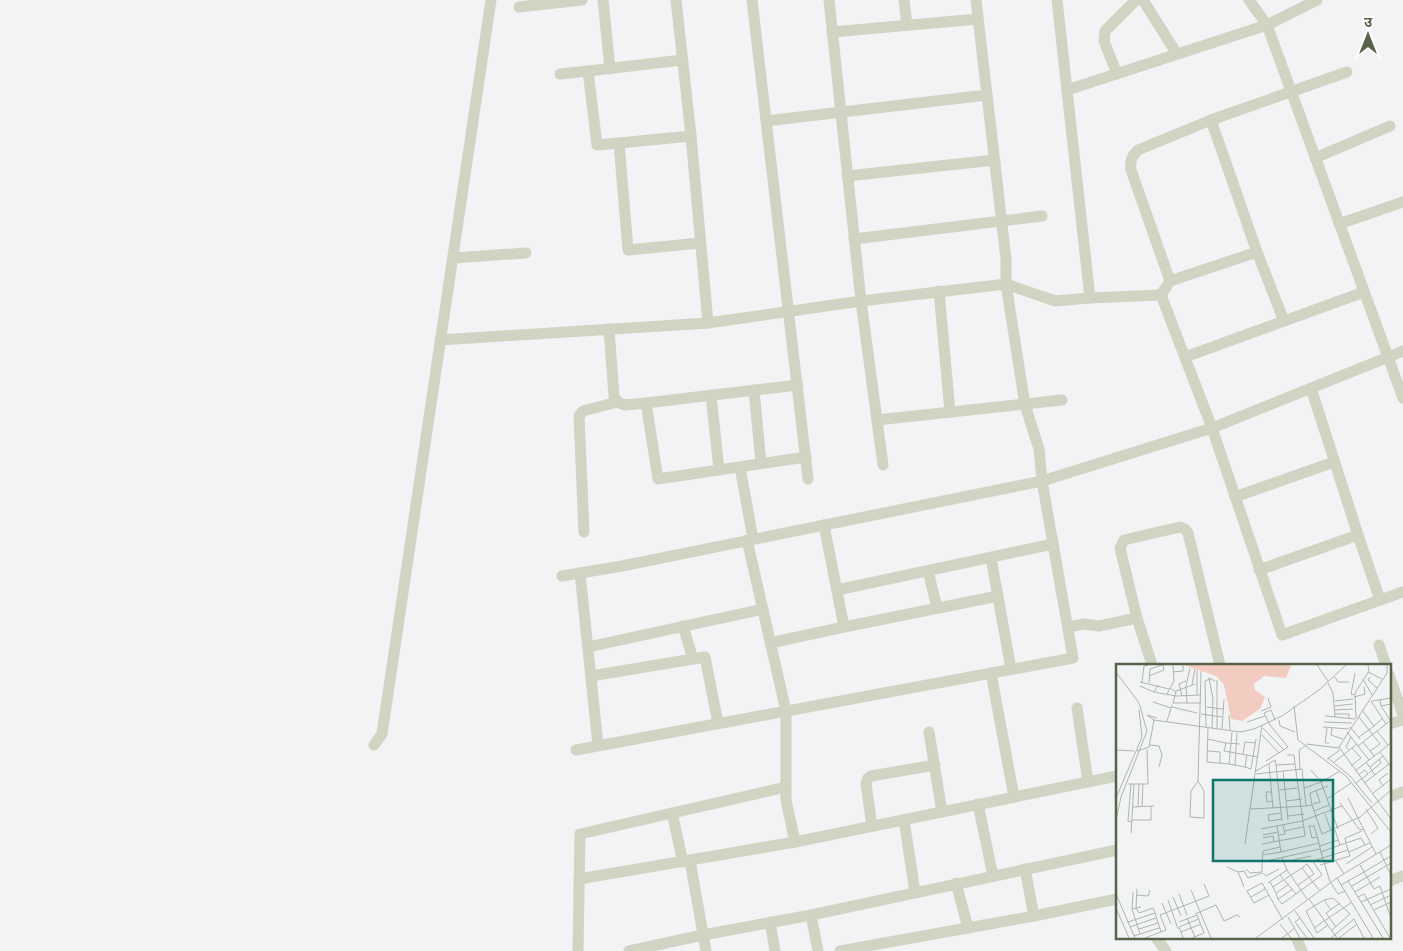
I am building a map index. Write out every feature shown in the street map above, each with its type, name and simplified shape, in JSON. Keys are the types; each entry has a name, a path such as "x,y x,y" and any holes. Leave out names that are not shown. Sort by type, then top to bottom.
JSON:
{"street":[{"path":"374,745 382,734 491,0"},
{"path":"519,7 582,0"},
{"path":"603,0 610,68"},
{"path":"676,0 691,136 708,323"},
{"path":"752,0 808,479"},
{"path":"829,0 860,301 883,465"},
{"path":"904,0 907,25"},
{"path":"576,750 1073,658 1042,480 1039,449 1025,405 1006,284 1006,259 976,0"},
{"path":"1057,0 1090,298"},
{"path":"1116,74 1104,41 1105,31 1136,0"},
{"path":"1143,0 1177,54"},
{"path":"1248,0 1267,25 1403,398"},
{"path":"1067,90 1267,25 1317,0"},
{"path":"832,32 978,18"},
{"path":"560,74 682,60"},
{"path":"588,71 597,145 691,136"},
{"path":"1170,281 1131,170 1130,160 1138,150 1211,120 1347,72"},
{"path":"766,121 987,95"},
{"path":"1211,120 1257,252 1284,321"},
{"path":"1315,158 1390,126"},
{"path":"619,143 628,250 700,243"},
{"path":"848,176 995,160"},
{"path":"1339,224 1403,202"},
{"path":"854,239 1042,216"},
{"path":"1161,295 1170,281 1257,252"},
{"path":"453,258 526,254"},
{"path":"440,340 708,323 860,301 1006,284 1056,301 1161,295"},
{"path":"939,291 950,412"},
{"path":"1185,357 1364,292"},
{"path":"1161,295 1212,428 1282,635 1403,592"},
{"path":"609,329 614,396 617,402"},
{"path":"562,576 750,540 1042,480 1212,428 1403,351"},
{"path":"584,532 579,416 583,411 617,402 624,405 646,403 798,385"},
{"path":"1311,388 1380,600"},
{"path":"754,390 761,463"},
{"path":"711,395 719,470"},
{"path":"877,420 1062,400"},
{"path":"646,403 658,479 806,457"},
{"path":"1235,497 1334,462"},
{"path":"740,467 750,540 763,609 786,711 786,800 795,842"},
{"path":"824,525 844,627"},
{"path":"1152,664 1137,618 1120,548 1124,540 1180,527 1188,533 1220,664"},
{"path":"1259,570 1358,535"},
{"path":"837,590 1053,544"},
{"path":"991,558 1011,669"},
{"path":"928,571 937,608"},
{"path":"580,573 598,746"},
{"path":"770,643 998,596"},
{"path":"588,647 763,609"},
{"path":"1068,627 1084,624 1099,626 1137,618"},
{"path":"683,626 692,659"},
{"path":"1379,645 1386,664"},
{"path":"591,676 705,657 718,723"},
{"path":"990,673 1014,797"},
{"path":"1390,678 1403,715"},
{"path":"1077,708 1088,782"},
{"path":"1390,724 1403,720"},
{"path":"929,732 942,812"},
{"path":"872,826 866,784 868,778 935,765"},
{"path":"579,879 795,842 1116,776"},
{"path":"578,951 580,834 786,787"},
{"path":"1390,797 1403,792"},
{"path":"978,804 993,876"},
{"path":"672,813 686,861 706,951"},
{"path":"904,820 916,892"},
{"path":"629,951 811,915 1116,850"},
{"path":"1025,870 1034,916"},
{"path":"1390,881 1403,876"},
{"path":"956,883 968,928"},
{"path":"840,951 1116,899"},
{"path":"811,915 818,951"},
{"path":"770,922 775,951"},
{"path":"1156,938 1166,951"},
{"path":"1296,938 1302,951"}]}
